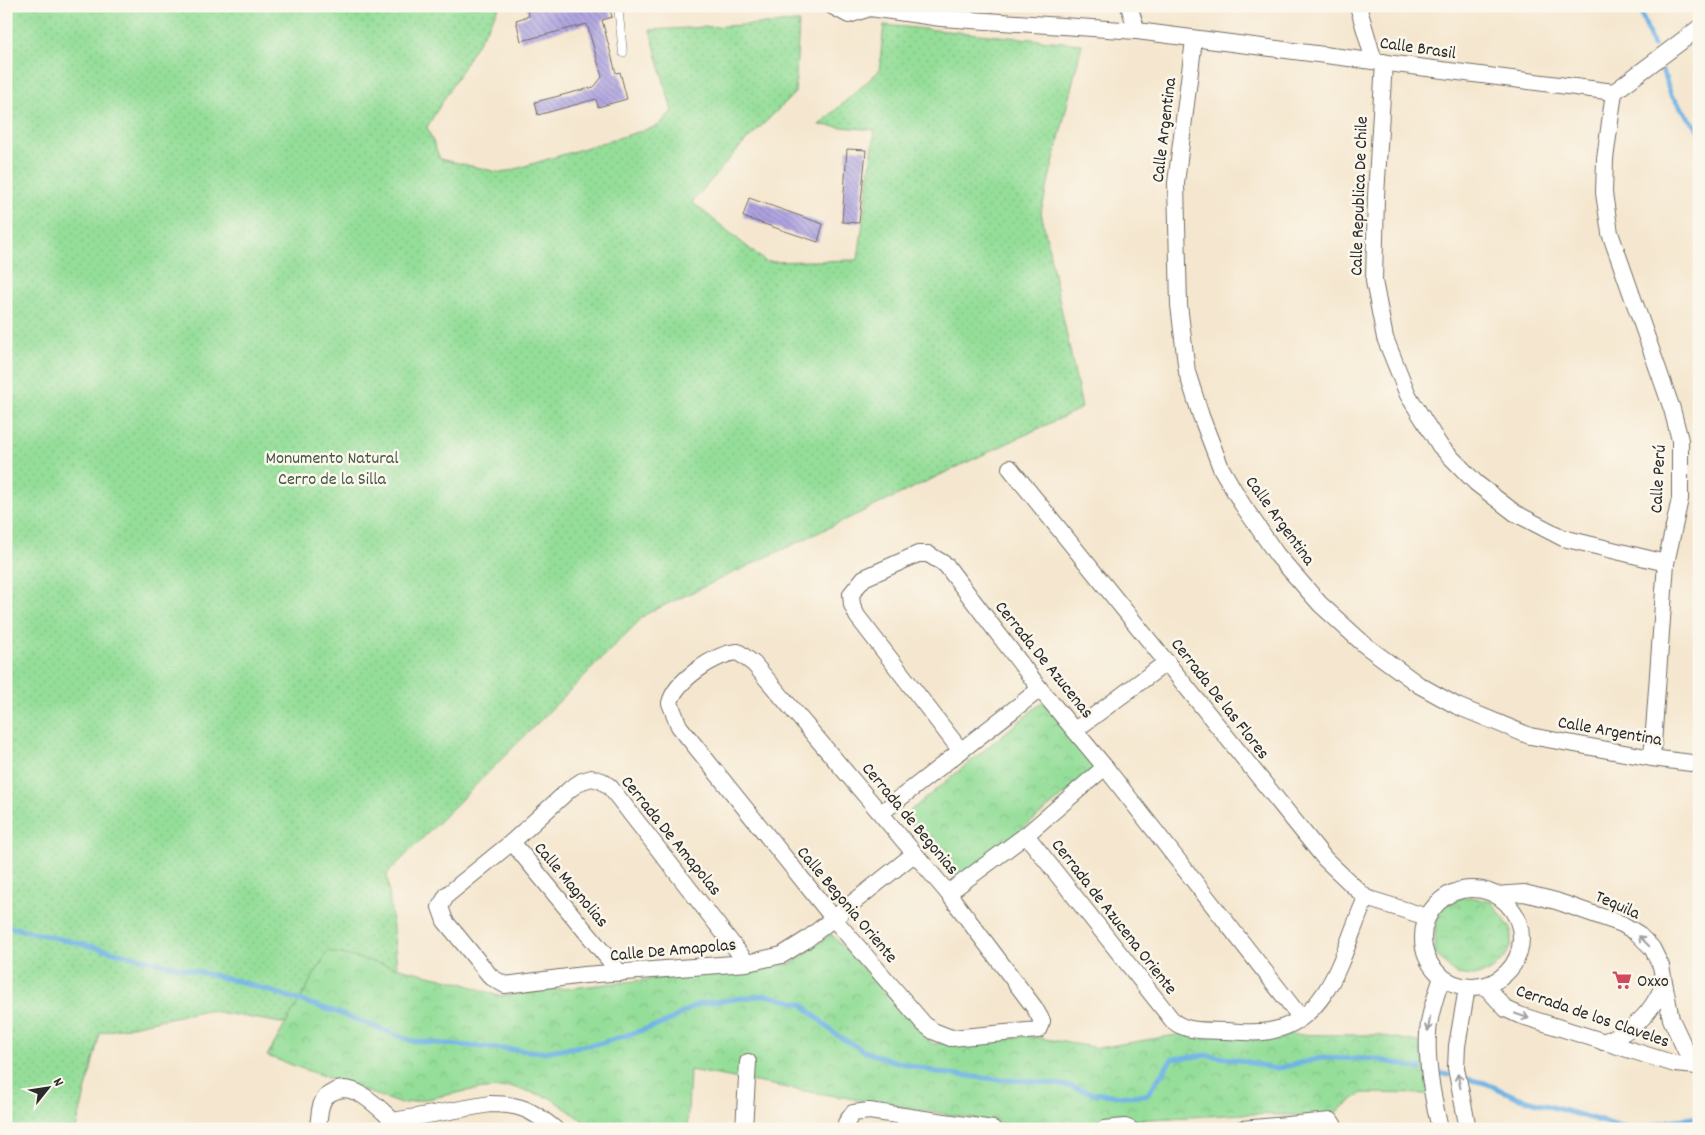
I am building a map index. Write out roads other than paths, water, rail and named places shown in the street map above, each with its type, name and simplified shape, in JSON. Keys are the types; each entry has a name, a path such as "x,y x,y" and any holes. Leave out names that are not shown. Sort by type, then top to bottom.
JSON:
{"street":[{"name":"Calle Brasil","path":"832,6 849,15 870,8 941,18 1137,32 1614,92"},
{"path":"1129,6 1137,32"},
{"name":"Calle Republica De Chile","path":"1358,6 1379,62 1374,281 1385,338 1408,395 1440,446 1476,483 1515,513 1539,528 1562,538 1666,563"},
{"path":"1614,92 1699,28"},
{"name":"Calle Argentina","path":"1194,40 1176,183 1178,305 1187,372 1198,408 1221,468 1242,504 1277,555 1320,604 1366,646 1419,685 1457,706 1530,736 1652,758 1699,764"},
{"name":"Calle Perú","path":"1614,92 1605,185 1610,233 1672,409 1680,440 1680,499 1666,563 1652,758"},
{"name":"Cerrada De las Flores","path":"1010,468 1325,859 1366,898 1427,916"},
{"name":"Cerrada De Azucenas","path":"961,751 857,616 852,605 851,594 864,578 918,554 928,554 946,565 1040,689 1105,767 1301,1018"},
{"name":"Calle Begonia Oriente","path":"738,652 728,652 718,657 677,686 670,703 679,726 834,919 924,1024 942,1036 951,1038 1031,1033 1038,1030 1042,1021"},
{"name":"Cerrada de Begonias","path":"738,652 754,664 948,893 1034,1007 1042,1021"},
{"path":"1075,730 1167,662"},
{"path":"881,813 1040,689"},
{"path":"948,893 1026,835 1105,767"},
{"name":"Cerrada De Amapolas","path":"440,907 447,895 582,781 592,778 602,780 610,787 747,963"},
{"name":"Cerrada de Azucena Oriente","path":"1026,835 1173,1021 1187,1029 1264,1031 1286,1026 1301,1018"},
{"name":"Calle Magnolias","path":"512,842 620,973"},
{"name":"Calle De Amapolas","path":"440,907 444,921 491,976 505,985 584,975 747,963 782,955 806,940 914,854"},
{"path":"1470,888 1495,895 1508,905 1518,919 1522,935 1520,952 1512,967 1500,979 1485,986 1467,988 1442,978 1431,965 1424,950 1423,933 1427,916 1444,897 1456,891 1470,888"},
{"name":"Tequila","path":"1495,895 1524,893 1556,901 1622,924 1636,933 1652,948 1661,966 1674,1027 1698,1066"},
{"path":"1301,1018 1318,1002 1332,982 1366,898"},
{"path":"1440,1129 1433,1093 1428,1032 1431,1012 1442,978"},
{"path":"1603,1042 1620,1036 1641,1021 1657,1000 1664,984"},
{"name":"Cerrada de los Claveles","path":"1485,986 1506,1009 1675,1064 1698,1066"},
{"path":"1467,988 1457,1046 1456,1068 1468,1129"},
{"path":"744,1129 748,1062"},
{"path":"318,1129 321,1105 326,1095 336,1090 348,1089 359,1093 397,1125 490,1104 505,1104 520,1106 536,1113 555,1129"},
{"path":"846,1129 846,1123 853,1114 869,1111 993,1129"},
{"path":"1242,1129 1331,1121 1336,1129"},
{"path":"1104,1129 1125,1127 1130,1129"}],"lane":[{"path":"618,6 623,53"}],"waterway":[{"path":"1639,6 1653,46"},
{"path":"1663,72 1671,95 1699,130"},
{"path":"6,926 245,983 333,1011 412,1041 542,1052 602,1043 665,1023 698,1004 766,995 802,1004 835,1034 866,1052 897,1062 941,1073 1069,1086 1092,1093 1122,1096 1147,1095 1172,1059 1208,1055 1275,1069 1321,1058 1376,1059 1421,1069"},
{"path":"1440,1073 1448,1075"},
{"path":"1467,1079 1485,1083 1517,1097 1629,1129"},
{"path":"1642,1129 1669,1121 1699,1117"}],"place":[{"name":"Oxxo","path":"1622,980"}],"park label":[{"name":"Monumento Natural Cerro de la Silla","path":"332,467"}]}
